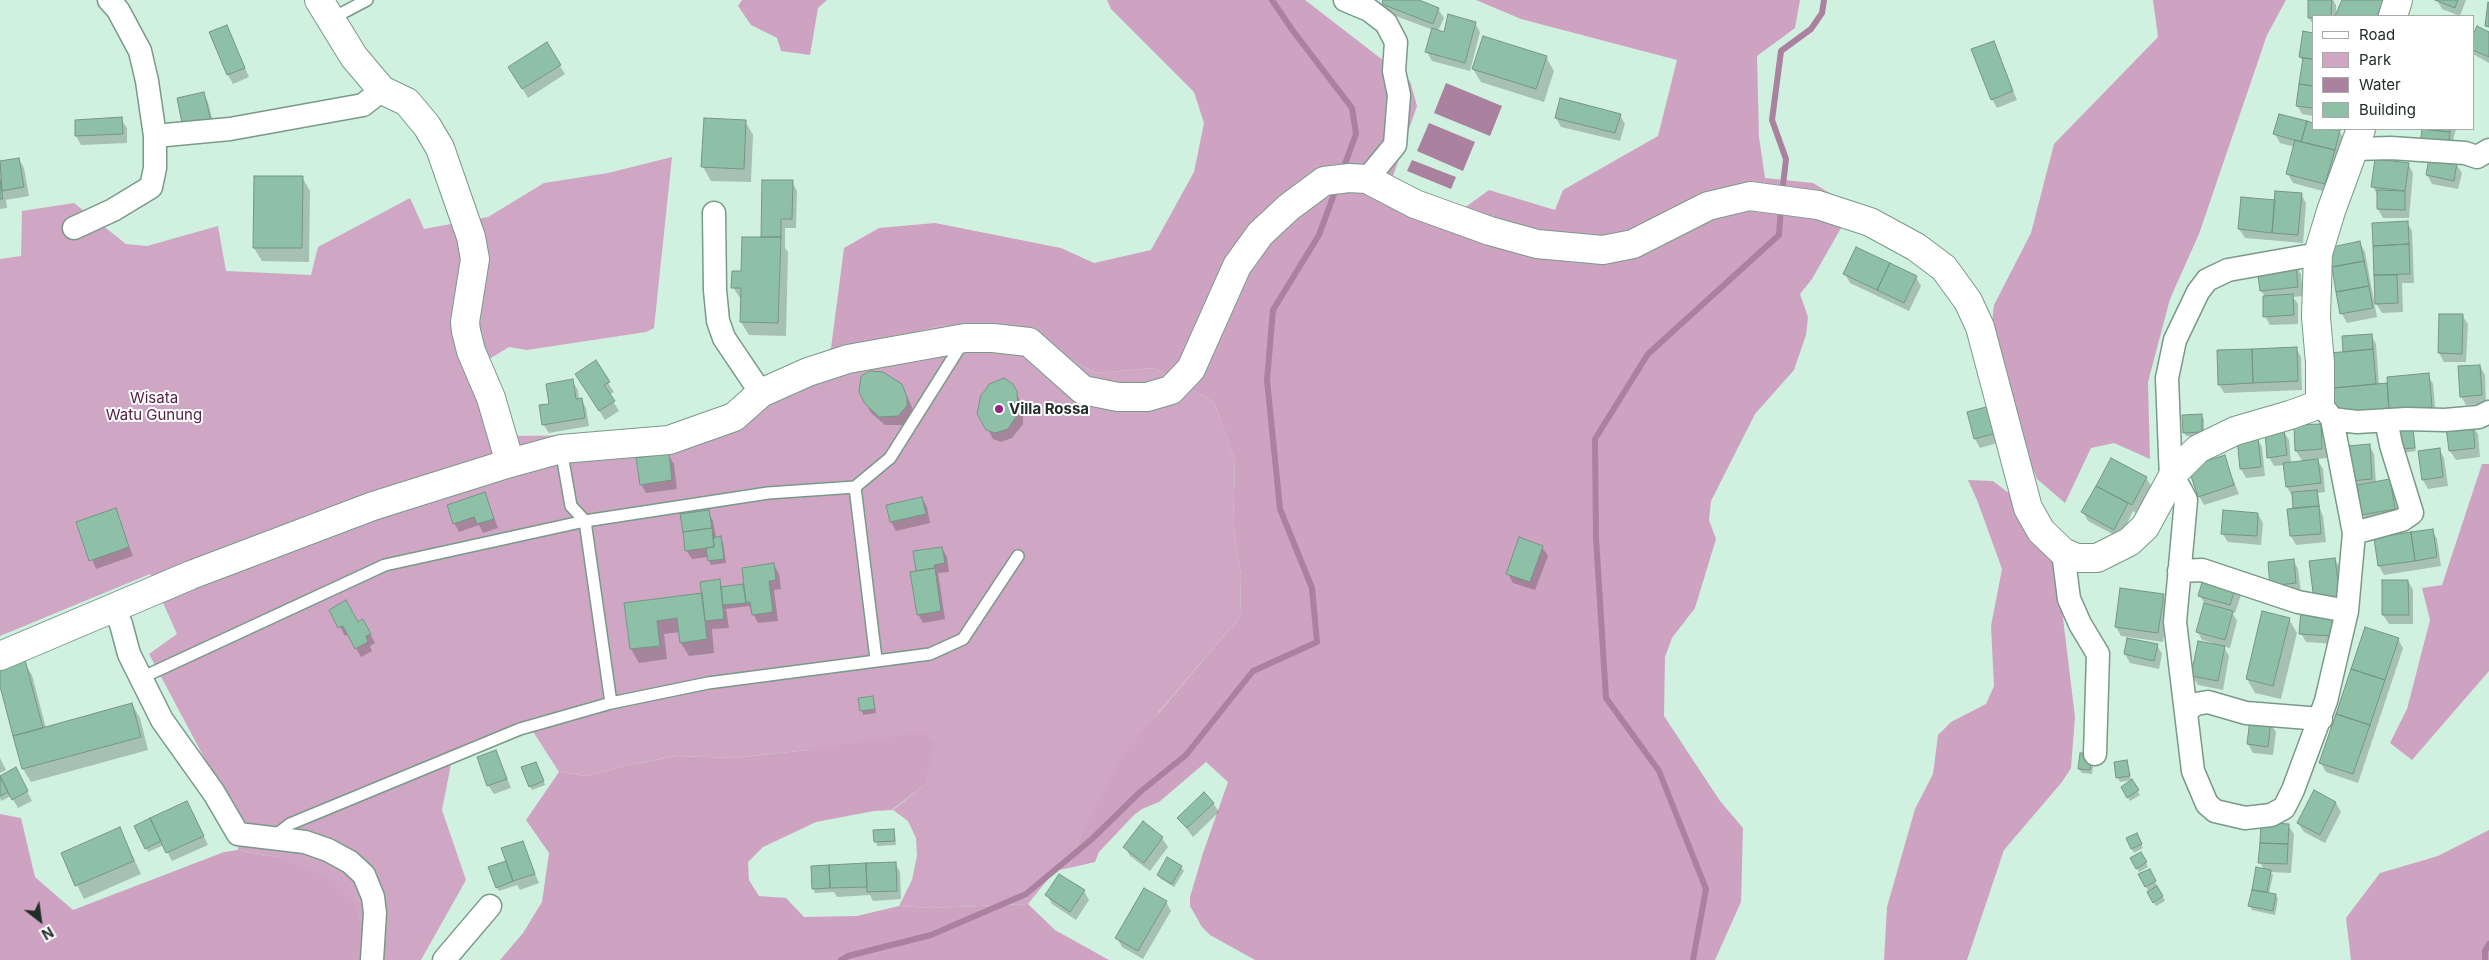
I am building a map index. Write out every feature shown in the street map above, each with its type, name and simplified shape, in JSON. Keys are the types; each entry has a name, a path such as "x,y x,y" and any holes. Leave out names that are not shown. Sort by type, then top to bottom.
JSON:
{"street":[{"path":"74,228 113,210 151,187 155,168 155,136 147,81 140,51 118,10 109,0"},
{"path":"0,656 113,607 373,506 561,449 669,440 734,417 761,393 808,372 848,359 965,338 993,338 1029,342 1083,390 1118,397 1147,397 1171,390 1191,368 1237,266 1260,234 1289,207 1347,179 1396,144 1399,95 1394,71 1396,42 1386,23 1369,10 1345,0"},
{"path":"2393,15 2398,0"},
{"path":"325,9 354,57 382,90 406,102 426,126 440,148 471,237 475,259 465,322 466,331 471,351 491,398 510,463"},
{"path":"155,136 230,130 363,104 382,90"},
{"path":"2318,254 2228,270 2207,280 2198,292 2175,340 2167,378 2171,479 2179,487 2186,500 2184,538 2178,572 2174,622 2193,771 2207,804 2215,811 2245,818 2271,815 2284,808 2293,790 2321,719 2347,611 2354,533 2326,411 2316,317 2318,254 2330,211 2358,139 2391,148 2465,153 2478,157 2489,150"},
{"path":"1347,179 1490,231 1537,244 1603,250 1633,244 1708,206 1750,196 1818,205 1870,222 1916,247 1944,268 1968,301 1982,336 2028,508 2041,531 2063,552 2077,558 2097,558 2129,542 2145,527 2175,472 2192,455 2205,446 2235,431 2290,415 2326,411 2357,422 2445,420 2479,417 2489,412"},
{"path":"714,213 715,290 718,321 724,338 761,393"},
{"path":"2354,533 2402,520 2412,513 2391,445 2386,420"},
{"path":"2063,552 2069,599 2080,624 2098,654 2095,754"},
{"path":"2178,572 2202,570 2298,602 2347,611"},
{"path":"113,607 121,624 129,654 162,720 214,793 238,834 304,842 328,850 350,862 364,875 373,897 375,913 372,960"},
{"path":"2186,711 2196,704 2208,702 2246,713 2321,719"},
{"path":"444,960 490,906"}],"lane":[{"path":"325,9 366,0"},
{"path":"141,678 385,564 585,521 768,494 855,487 890,458 965,338"},
{"path":"561,449 571,506 585,521 611,703"},
{"path":"855,487 876,659"},
{"path":"271,839 290,824 520,729 611,703 708,683 876,659 930,654 963,639 1018,556"}],"green space":[{"name":"Wisata Watu Gunung","path":"672,157 654,328 646,332 527,350 509,347 486,361 509,436 604,435 705,420 831,348 880,341 944,325 975,326 1028,336 1096,373 1154,368 1214,402 1235,461 1233,524 1241,575 1240,617 1158,713 1080,837 1069,868 1059,870 1048,879 1028,904 929,908 899,906 912,880 917,856 916,838 908,821 893,810 924,785 808,750 734,758 677,756 628,765 587,776 559,772 532,730 452,759 442,810 466,880 421,960 364,960 277,857 238,850 238,813 208,765 149,654 177,634 150,574 0,636 0,259 21,256 22,211 74,203 126,244 147,246 218,226 226,271 311,275 318,247 410,198 424,229 488,217 544,183 608,173"}],"shaded area":[{"path":"742,0 827,0 818,8 810,55 781,51 777,38 751,25 738,6"},
{"path":"1107,0 1305,0 1410,81 1417,106 1392,179 1456,214 1489,190 1555,210 1563,190 1658,136 1677,60 1521,19 1476,0 1800,0 1795,28 1757,56 1759,137 1765,178 1813,183 1853,207 1812,279 1800,294 1808,317 1806,335 1794,370 1755,414 1711,501 1709,520 1716,539 1695,608 1672,638 1665,657 1664,716 1720,801 1743,828 1741,902 1715,960 1255,960 1210,935 1202,927 1190,906 1190,897 1203,853 1228,782 1206,762 1159,802 1142,809 1134,815 1099,852 1095,862 1069,868 1080,837 1122,756 1240,617 1241,575 1233,524 1235,461 1214,402 1154,368 1096,373 1028,336 975,326 944,325 880,341 831,348 844,248 879,228 935,223 1061,248 1094,263 1151,250 1194,172 1204,123 1194,92 1111,9"},
{"path":"2153,0 2286,0 2267,35 2199,234 2170,299 2148,382 2150,459 2114,443 2091,448 2065,503 2037,479 1988,356 1994,305 2031,233 2054,144 2158,37"},
{"path":"2482,464 2489,464 2489,671 2412,760 2390,743 2407,709 2430,620 2422,588 2442,585"},
{"path":"1968,480 1993,481 2027,507 2054,544 2075,717 2071,768 2062,782 2004,850 1967,960 1884,960 1887,907 1915,809 1933,774 1938,735 1951,722 1986,704 1994,686 1991,626 2002,569"},
{"path":"924,732 934,744 924,785 892,810 874,811 816,822 763,847 748,862 749,880 759,896 786,898 804,917 857,916 899,906 929,908 1028,904 1055,930 1109,960 500,960 523,933 542,902 549,853 526,820 559,772 587,776 628,765 677,756 734,758 808,750"},
{"path":"0,814 21,818 35,877 73,910 224,852 238,850 277,857 313,871 331,880 354,901 362,930 364,960 0,960"},
{"path":"2489,830 2489,960 2351,960 2346,918 2380,873 2438,856"}],"water":[{"path":"1446,83 1502,106 1490,136 1434,113"},
{"path":"1429,123 1475,142 1463,171 1417,151"},
{"path":"1412,160 1456,177 1451,189 1407,171"}],"building":[{"path":"1383,0 1419,0 1439,8 1433,24 1382,4"},
{"path":"2308,0 2332,0 2331,15 2312,15 2312,18 2308,18"},
{"path":"2342,0 2384,0 2377,15 2335,15"},
{"path":"2435,0 2458,0 2455,8"},
{"path":"2489,3 2489,27 2485,26"},
{"path":"1448,14 1476,22 1465,63 1425,52 1432,28 1444,32"},
{"path":"227,25 245,68 227,75 209,32"},
{"path":"2477,26 2489,32 2489,57 2474,50 2474,33"},
{"path":"2303,31 2312,33 2312,59 2299,57"},
{"path":"1483,36 1547,56 1536,89 1472,69"},
{"path":"1994,41 2013,91 1991,100 1971,49"},
{"path":"547,42 561,65 522,89 508,67"},
{"path":"2303,58 2312,59 2312,86 2299,84"},
{"path":"2299,84 2312,86 2312,108 2296,106"},
{"path":"204,92 211,121 183,128 177,98"},
{"path":"1560,98 1621,114 1615,133 1555,118"},
{"path":"2279,114 2307,121 2301,142 2273,134"},
{"path":"122,117 123,134 75,136 75,120"},
{"path":"704,118 746,120 744,169 701,167"},
{"path":"2307,121 2312,123 2312,130 2340,130 2335,150 2301,142"},
{"path":"2422,130 2450,132 2448,148 2420,145"},
{"path":"2431,130 2450,130 2450,132"},
{"path":"2295,140 2335,150 2325,184 2286,174"},
{"path":"19,158 24,187 2,191 0,161"},
{"path":"2429,158 2457,162 2454,181 2426,175"},
{"path":"2375,159 2409,163 2405,191 2371,187"},
{"path":"254,176 303,176 302,248 253,248"},
{"path":"0,180 3,199 0,199"},
{"path":"762,180 793,180 792,219 781,219 781,237 761,237"},
{"path":"2377,190 2405,191 2405,210 2377,209"},
{"path":"2275,191 2302,193 2298,235 2272,233"},
{"path":"2241,197 2275,200 2272,233 2238,229"},
{"path":"2408,221 2409,244 2373,246 2372,223"},
{"path":"742,237 781,237 778,323 740,322 741,288 731,288 732,271 741,271"},
{"path":"2360,241 2364,261 2332,267 2328,248"},
{"path":"2409,244 2410,274 2374,275 2373,246"},
{"path":"1856,247 1890,263 1877,290 1843,274"},
{"path":"2364,261 2369,286 2336,292 2332,267"},
{"path":"1890,263 1917,276 1904,303 1877,290"},
{"path":"2296,264 2298,287 2260,291 2257,268"},
{"path":"2374,275 2397,275 2398,303 2375,304"},
{"path":"2369,286 2373,308 2340,314 2336,292"},
{"path":"2293,294 2294,315 2263,317 2263,296"},
{"path":"2439,314 2463,314 2462,354 2438,353"},
{"path":"2372,334 2373,349 2343,352 2342,336"},
{"path":"2297,347 2298,381 2253,383 2252,349"},
{"path":"2252,349 2253,383 2218,385 2217,350"},
{"path":"2373,349 2376,384 2333,388 2330,353"},
{"path":"596,360 610,382 604,385 615,401 599,411 575,374"},
{"path":"2480,365 2482,395 2460,397 2458,366"},
{"path":"870,371 883,372 902,384 907,397 907,406 898,416 879,417 865,404 859,392 861,376"},
{"path":"2429,373 2432,407 2389,410 2387,377"},
{"path":"1004,378 1013,384 1017,391 1018,414 1008,429 995,433 986,430 977,414 981,395 989,384"},
{"path":"573,379 576,399 582,398 585,418 542,425 539,405 549,404 546,384"},
{"path":"2387,383 2389,410 2335,415 2333,388"},
{"path":"1990,406 1997,433 1974,439 1967,412"},
{"path":"2202,414 2202,432 2183,433 2182,415"},
{"path":"2321,424 2322,449 2295,451 2294,425"},
{"path":"2473,424 2475,448 2449,451 2446,427"},
{"path":"2413,427 2415,448 2399,449 2397,428"},
{"path":"2284,429 2287,455 2267,458 2265,431"},
{"path":"2258,437 2261,467 2240,469 2237,438"},
{"path":"2370,444 2372,479 2351,481 2348,446"},
{"path":"2440,448 2443,477 2422,480 2418,451"},
{"path":"669,453 672,480 640,485 636,458"},
{"path":"2225,455 2234,485 2198,497 2188,467"},
{"path":"2111,458 2147,477 2132,505 2096,486"},
{"path":"2318,459 2321,483 2286,487 2283,463"},
{"path":"2390,479 2395,509 2362,515 2357,485"},
{"path":"2096,486 2128,503 2114,530 2081,512"},
{"path":"2317,490 2319,506 2293,508 2292,492"},
{"path":"485,492 494,519 477,524 474,517 453,524 447,505"},
{"path":"922,497 926,514 890,522 886,505"},
{"path":"2319,506 2321,534 2290,536 2287,509"},
{"path":"116,508 129,547 89,561 76,522"},
{"path":"709,510 712,528 683,532 680,514"},
{"path":"2223,510 2258,513 2257,536 2221,534"},
{"path":"712,528 714,547 685,551 683,532"},
{"path":"2433,529 2437,557 2415,561 2411,532"},
{"path":"2411,532 2415,561 2378,566 2374,538"},
{"path":"721,536 724,559 708,561 706,548 714,547 713,538"},
{"path":"1519,537 1543,546 1530,582 1506,574"},
{"path":"942,547 945,563 934,565 935,568 916,571 913,551"},
{"path":"2335,558 2340,597 2314,600 2309,561"},
{"path":"2294,559 2296,583 2270,586 2268,562"},
{"path":"774,563 776,580 769,581 773,612 752,615 750,602 746,603 742,568"},
{"path":"935,568 941,611 917,615 910,572"},
{"path":"2204,576 2236,585 2230,605 2198,596"},
{"path":"720,579 724,619 705,621 700,582"},
{"path":"2382,580 2408,580 2409,615 2382,615"},
{"path":"743,584 746,603 723,605 721,587"},
{"path":"2120,588 2164,594 2158,633 2115,627"},
{"path":"702,593 707,639 680,643 677,618 657,621 660,646 630,649 624,603"},
{"path":"346,600 358,622 363,619 371,634 366,636 368,642 355,649 343,626 338,628 329,610"},
{"path":"2204,603 2233,611 2225,640 2196,632"},
{"path":"2301,610 2334,612 2332,636 2299,634"},
{"path":"2262,611 2290,618 2273,686 2246,679"},
{"path":"2365,627 2399,638 2385,680 2351,669"},
{"path":"2127,638 2158,644 2154,661 2124,654"},
{"path":"2198,641 2225,646 2218,681 2191,676"},
{"path":"25,660 43,728 13,736 0,686 0,667"},
{"path":"2351,669 2385,680 2370,725 2336,714"},
{"path":"873,696 875,709 860,711 858,698"},
{"path":"132,703 141,737 22,769 13,736"},
{"path":"2336,714 2370,725 2353,774 2319,763"},
{"path":"2250,719 2271,721 2268,747 2247,744"},
{"path":"496,750 507,779 487,786 477,757"},
{"path":"2080,753 2092,754 2090,770 2078,769"},
{"path":"2127,760 2130,776 2116,778 2114,762"},
{"path":"536,762 544,781 529,787 521,767"},
{"path":"16,767 28,791 12,800 0,776"},
{"path":"0,776 8,792 0,796"},
{"path":"2132,779 2139,790 2127,798 2121,787"},
{"path":"2314,790 2336,802 2320,835 2297,823"},
{"path":"1204,792 1214,803 1187,828 1177,818"},
{"path":"187,801 204,836 166,853 150,818"},
{"path":"150,818 161,841 145,849 134,826"},
{"path":"1143,821 1163,837 1144,863 1123,847"},
{"path":"2261,822 2289,824 2288,844 2260,843"},
{"path":"120,827 134,861 75,886 61,853"},
{"path":"894,829 895,841 874,842 873,830"},
{"path":"2137,833 2142,844 2131,849 2126,838"},
{"path":"523,841 535,874 513,881 501,848"},
{"path":"2260,843 2288,844 2287,864 2258,863"},
{"path":"2141,852 2147,862 2136,869 2130,858"},
{"path":"1167,857 1182,866 1172,884 1157,875"},
{"path":"506,861 513,881 496,888 488,867"},
{"path":"896,862 897,891 867,892 866,863"},
{"path":"866,863 867,887 830,888 829,865"},
{"path":"829,865 830,888 812,889 811,866"},
{"path":"2256,867 2271,870 2267,892 2252,890"},
{"path":"2150,869 2156,881 2145,887 2138,874"},
{"path":"1059,874 1085,890 1070,912 1045,895"},
{"path":"2157,886 2163,896 2153,903 2147,892"},
{"path":"1144,888 1167,901 1138,951 1115,938"},
{"path":"2252,890 2276,894 2273,911 2248,906"}],"waterway":[{"path":"1272,0 1293,31 1352,108 1356,134 1342,172"},
{"path":"1782,194 1786,159 1772,120 1781,51 1811,29 1822,13 1824,0"},
{"path":"841,960 848,956 931,935 1026,894 1092,839 1140,792 1186,755 1253,671 1317,642 1312,588 1280,509 1267,380 1273,310 1319,235 1337,186"},
{"path":"1693,960 1706,889 1659,771 1606,698 1596,538 1595,439 1648,354 1779,235 1781,207"},
{"path":"2485,960 2485,951 2489,944"}],"place":[{"name":"Villa Rossa","path":"999,409"}]}
